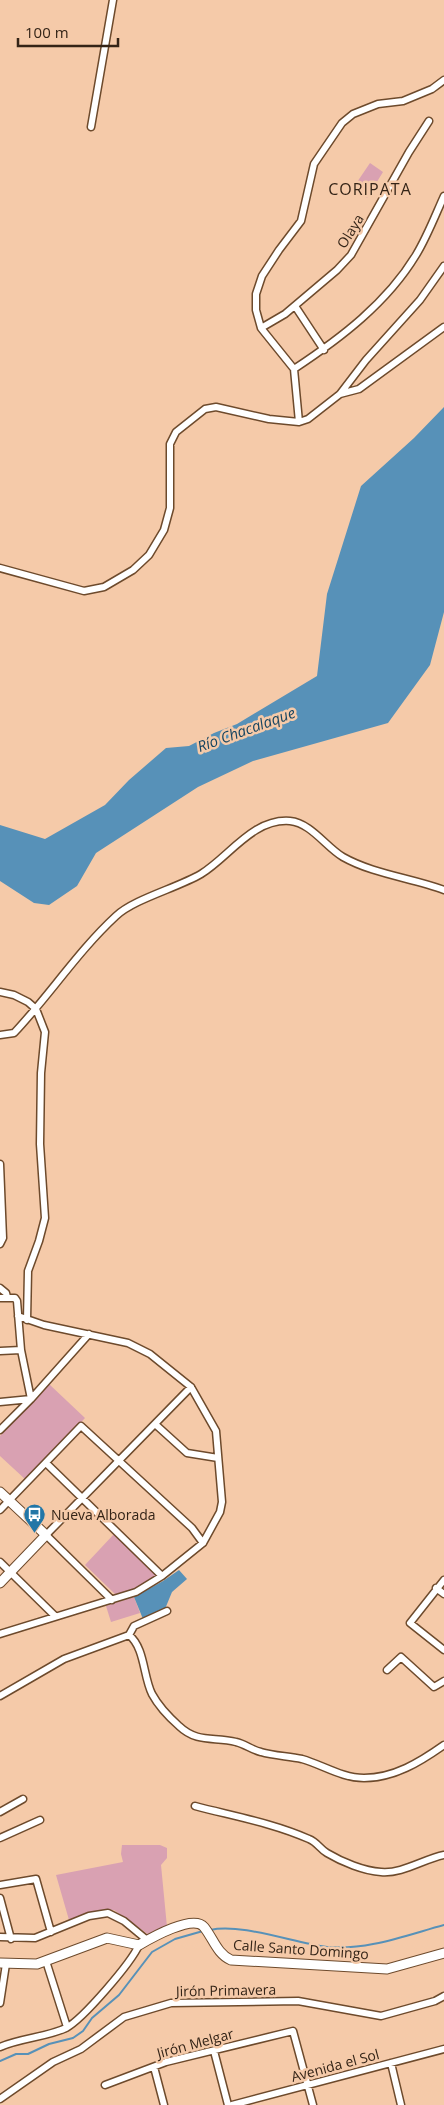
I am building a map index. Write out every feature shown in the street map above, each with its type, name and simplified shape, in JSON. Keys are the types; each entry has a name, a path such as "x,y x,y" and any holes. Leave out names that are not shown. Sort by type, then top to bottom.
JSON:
{"street":[{"path":"91,126 113,0"},
{"path":"299,422 294,369 261,328 256,310 256,294 259,285 278,250 301,221 314,164 342,123 352,114 378,104 402,101 432,89 444,80"},
{"name":"Olaya","path":"261,328 285,314 351,256 409,152 429,121"},
{"path":"294,369 324,350 376,306 400,280 417,254 444,196"},
{"path":"0,568 84,590 104,587 133,570 149,555 164,530 170,508 170,444 176,432 205,410 216,407 299,422 308,419 340,394 366,360 420,300 444,266"},
{"path":"295,306 324,350"},
{"path":"340,394 359,389 444,327"},
{"path":"0,1035 14,1034 76,959 119,913 201,874 263,826 290,821 299,824 314,832 335,851 349,860 444,890"},
{"path":"0,992 23,998 36,1009 45,1032 40,1073 40,1135 45,1218 28,1272 27,1320"},
{"path":"0,1164 4,1238 0,1244"},
{"path":"0,1288 6,1293 4,1297 15,1298 17,1302 21,1350 31,1399"},
{"path":"0,1634 136,1592 162,1576 203,1543 220,1512 222,1502 216,1431 191,1387 150,1354 128,1343 27,1320 18,1316"},
{"path":"0,1430 31,1399 89,1334"},
{"path":"0,1351 21,1350"},
{"path":"0,1582 191,1387"},
{"path":"0,1402 31,1399"},
{"path":"155,1424 186,1453 218,1458"},
{"path":"0,1510 82,1426 192,1528 203,1543"},
{"path":"46,1462 162,1576"},
{"path":"0,1492 112,1600"},
{"path":"0,1562 55,1616"},
{"path":"444,1580 410,1623 444,1650"},
{"path":"436,1588 444,1594"},
{"path":"0,1696 64,1659 130,1635 134,1626 167,1611"},
{"path":"130,1635 137,1642 153,1696 188,1734 208,1740 237,1742 261,1752 302,1759 339,1773 364,1778 390,1774 406,1768 444,1745"},
{"path":"387,1670 401,1657 434,1687 444,1681"},
{"path":"0,1812 23,1799"},
{"path":"195,1806 267,1824 308,1838 332,1856 344,1862 374,1871 383,1872 407,1867 444,1854"},
{"path":"0,1838 40,1820"},
{"path":"0,1885 36,1879 51,1932"},
{"path":"0,1898 11,1939"},
{"path":"0,1937 11,1939 35,1938 89,1916 108,1913 124,1921 143,1942"},
{"name":"Calle Santo Domingo","path":"143,1942 182,1925 195,1923 206,1930 221,1953 231,1960 387,1969 444,1954"},
{"path":"0,2003 3,1964 38,1964 46,1962 107,1938 143,1942"},
{"path":"0,2047 67,2027 81,2015 129,1964 143,1942"},
{"path":"46,1962 67,2027"},
{"name":"Jirón Primavera","path":"0,2099 53,2062 81,2049 117,2021 131,2014 165,2004 186,2002 298,2001 381,2016 435,2002 444,1996"},
{"name":"Jirón Melgar","path":"105,2085 154,2067 293,2031 308,2085"},
{"name":"Avenida el Sol","path":"232,2105 444,2049"},
{"path":"214,2050 228,2105"},
{"path":"391,2063 401,2105"},
{"path":"154,2067 164,2105"},
{"path":"308,2085 313,2105"}],"shaded area":[{"path":"370,163 383,172 367,198 353,188"},
{"path":"49,1384 85,1418 26,1480 0,1456 0,1436"},
{"path":"114,1534 157,1575 134,1589 116,1595 85,1565"},
{"path":"134,1597 140,1613 111,1622 106,1606"},
{"path":"122,1845 160,1845 167,1848 167,1858 161,1865 167,1927 149,1935 114,1910 88,1913 69,1920 56,1875 123,1862 121,1854"}],"water":[{"name":"Río Chacalaque","path":"444,407 444,612 430,665 388,723 253,761 198,787 96,853 77,886 49,905 34,903 0,881 0,825 45,839 105,805 129,780 166,748 189,746 237,724 317,676 327,594 361,486 414,438"},
{"path":"179,1570 187,1579 172,1592 165,1609 143,1619 134,1597"}],"waterway":[{"path":"210,1930 237,1929 252,1931 314,1945 342,1948 386,1941 444,1925"},
{"path":"0,2061 16,2054 28,2054 49,2044 73,2038 83,2031 92,2018 119,1995 152,1952 175,1939 203,1931"}],"place":[{"name":"Nueva Alborada","path":"35,1533"}],"district":[{"name":"CORIPATA","path":"370,189"}]}
